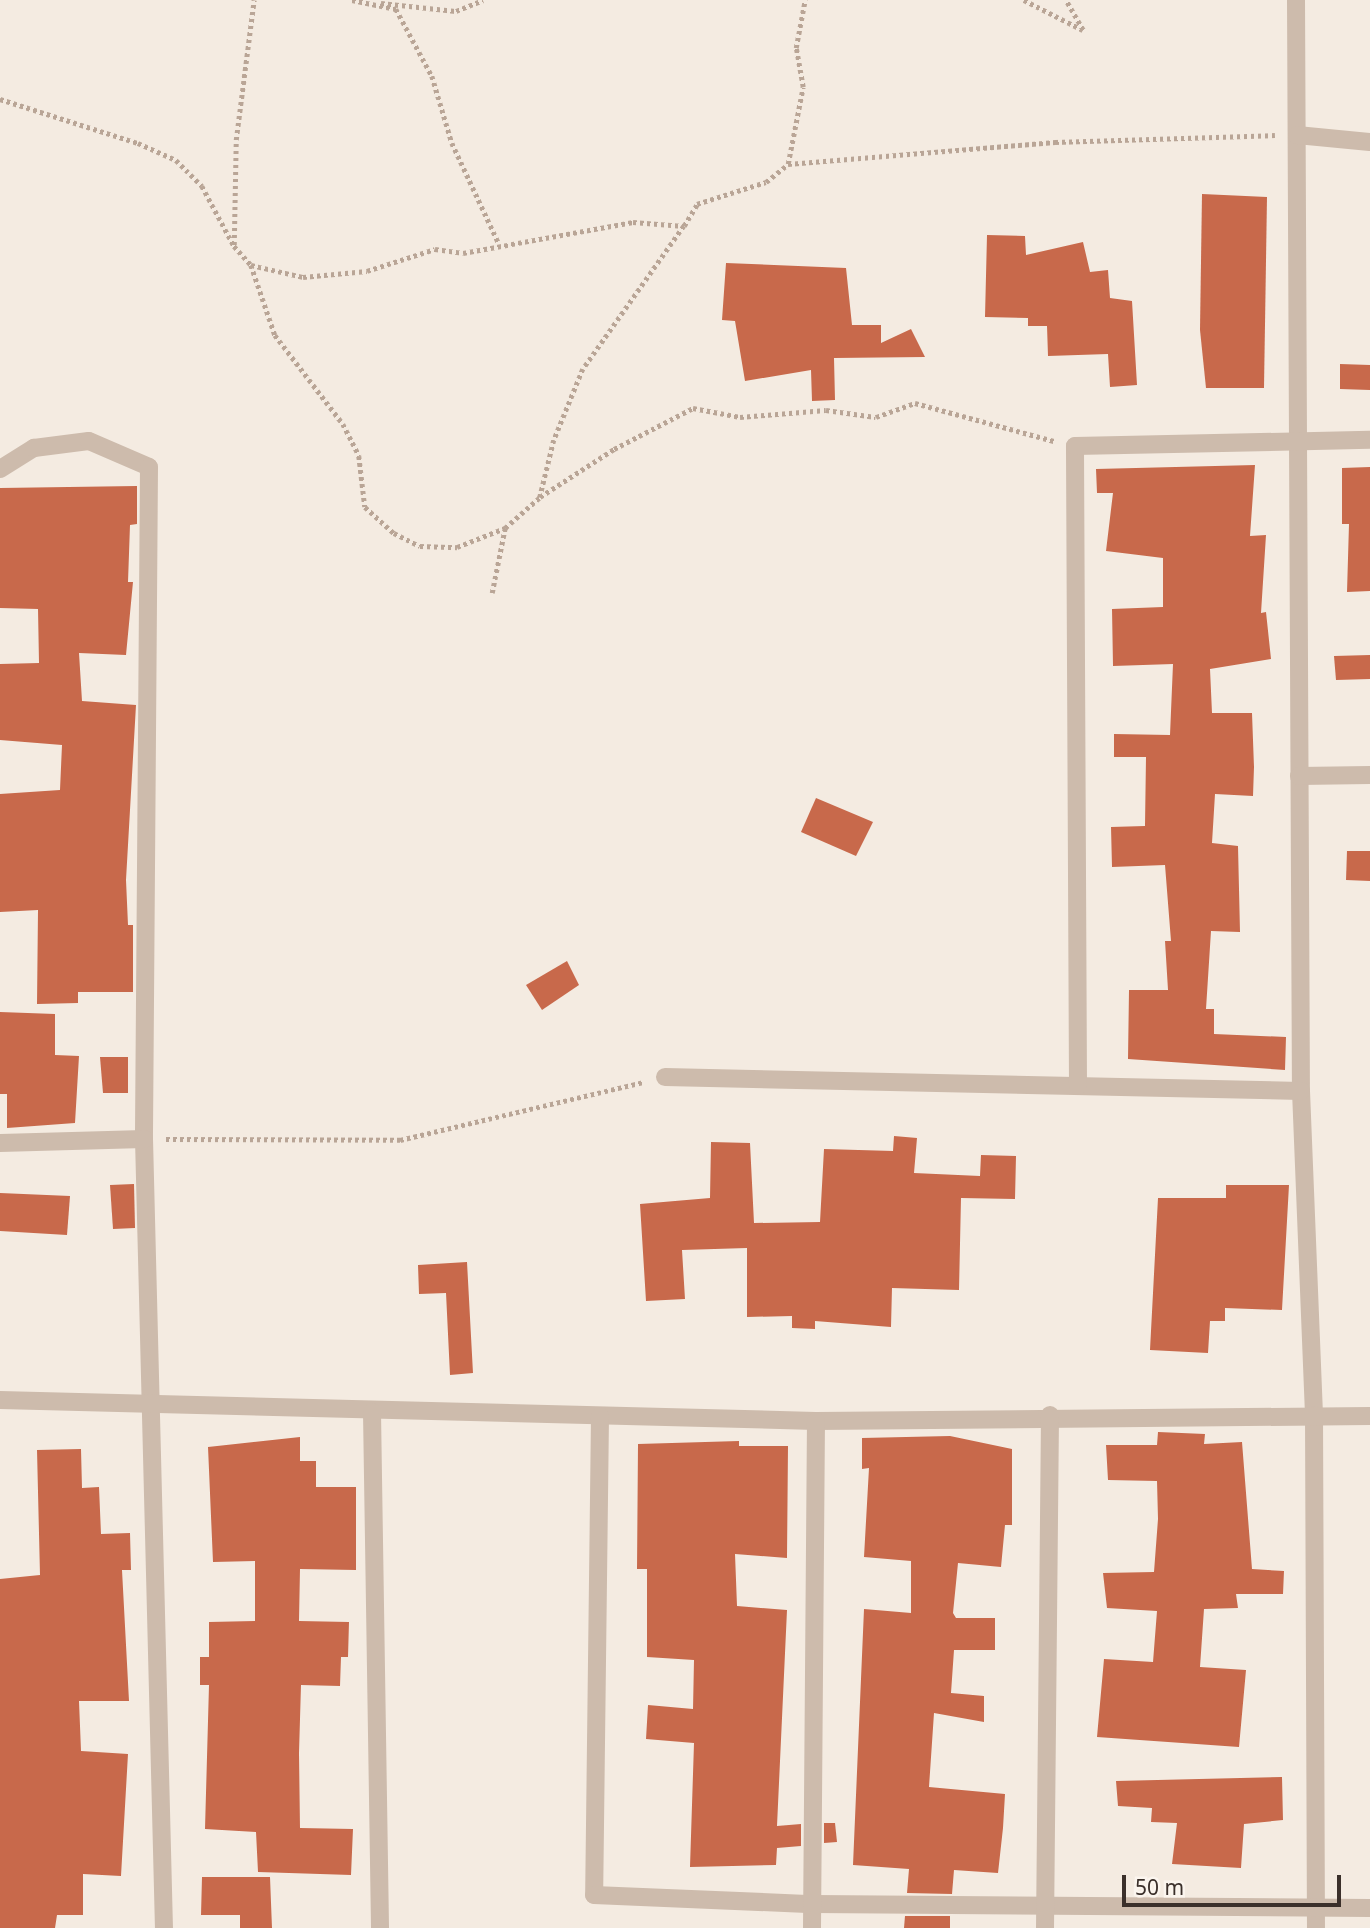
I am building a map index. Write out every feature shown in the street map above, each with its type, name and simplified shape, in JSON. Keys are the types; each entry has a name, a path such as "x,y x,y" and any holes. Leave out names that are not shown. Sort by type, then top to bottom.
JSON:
{"street":[{"path":"1296,0 1301,440 1301,1091 1314,1415 1316,1928"},
{"path":"1297,135 1370,142"},
{"path":"1078,1086 1075,446 1370,440"},
{"path":"0,469 34,448 89,441 149,467 144,1139 164,1928"},
{"path":"1299,776 1370,775"},
{"path":"665,1077 1301,1091"},
{"path":"0,1143 144,1139"},
{"path":"0,1400 151,1407 816,1421 1050,1415 1370,1416"},
{"path":"372,1412 380,1928"},
{"path":"1045,1928 1050,1415"},
{"path":"600,1416 594,1895 813,1904 1370,1908"},
{"path":"811,1928 816,1421"}],"path":[{"path":"234,246 236,140 254,0"},
{"path":"484,0 456,10 352,0 396,9 432,76 452,143 499,244"},
{"path":"788,164 803,87 796,48 804,0"},
{"path":"1024,0 1083,30 1066,0"},
{"path":"0,99 98,128 176,160 202,186 234,246 251,265 275,335 343,424 359,456 365,507 394,533 420,546 457,547 505,528 540,497 653,425 693,408 740,417 826,410 876,417 915,403 1075,446"},
{"path":"540,497 554,440 583,369 697,204 766,181 788,164 1055,142 1297,135"},
{"path":"251,265 316,276 367,271 435,249 463,253 499,244 555,239 633,222 684,226"},
{"path":"492,593 505,528"},
{"path":"144,1139 400,1140 665,1077"}],"building":[{"path":"1202,194 1267,197 1264,388 1206,388 1200,330"},
{"path":"987,235 1025,236 1026,255 1083,242 1090,272 1108,270 1110,298 1132,301 1137,385 1110,387 1108,354 1048,356 1047,326 1028,326 1028,318 985,317"},
{"path":"726,263 846,268 852,325 881,325 881,343 911,329 925,357 834,358 835,400 812,401 811,370 745,381 735,321 722,320"},
{"path":"1340,364 1370,365 1370,390 1340,389"},
{"path":"1255,465 1250,536 1266,535 1261,613 1266,612 1271,659 1210,669 1212,713 1252,713 1254,767 1253,796 1215,794 1212,843 1238,846 1240,932 1211,931 1206,1009 1214,1009 1214,1034 1286,1037 1285,1070 1128,1059 1129,990 1168,990 1165,941 1171,941 1165,865 1112,867 1111,827 1145,826 1146,757 1114,757 1114,734 1170,735 1173,664 1113,666 1112,609 1163,607 1163,558 1106,551 1113,493 1097,493 1096,469"},
{"path":"1370,467 1370,591 1347,592 1349,524 1342,524 1342,468"},
{"path":"137,486 137,524 130,525 128,582 133,582 126,655 79,653 82,701 136,705 126,880 128,925 133,925 133,992 78,992 78,1003 37,1004 38,910 0,912 0,794 60,790 62,745 0,740 0,664 39,663 38,609 0,608 0,488"},
{"path":"1370,655 1370,679 1336,680 1334,656"},
{"path":"816,798 873,822 856,856 801,832"},
{"path":"1347,851 1370,851 1370,881 1346,880"},
{"path":"567,961 579,985 542,1010 526,985"},
{"path":"0,1012 55,1014 55,1055 79,1056 75,1123 7,1128 7,1094 0,1094"},
{"path":"100,1057 128,1057 128,1093 103,1093"},
{"path":"894,1136 917,1138 914,1173 980,1176 981,1155 1016,1156 1015,1199 961,1198 959,1290 892,1288 891,1327 815,1321 815,1329 792,1328 792,1316 747,1317 747,1248 682,1250 685,1299 646,1301 640,1204 710,1198 711,1142 750,1143 754,1223 820,1222 824,1149 893,1151"},
{"path":"134,1184 135,1228 113,1229 110,1185"},
{"path":"1226,1185 1289,1185 1282,1310 1225,1308 1225,1321 1210,1321 1208,1353 1150,1350 1158,1198 1226,1198"},
{"path":"0,1193 70,1196 67,1235 0,1231"},
{"path":"467,1262 473,1373 450,1375 446,1293 419,1294 418,1265"},
{"path":"1158,1432 1205,1434 1204,1444 1242,1442 1252,1569 1284,1571 1283,1594 1236,1594 1238,1608 1204,1609 1200,1667 1246,1670 1239,1747 1097,1737 1104,1659 1153,1662 1157,1611 1107,1608 1103,1573 1154,1572 1158,1519 1157,1481 1108,1480 1106,1445 1157,1445"},
{"path":"950,1436 1012,1449 1012,1525 1005,1525 1001,1567 958,1563 953,1613 956,1618 995,1618 995,1650 954,1650 951,1693 984,1696 984,1722 934,1713 929,1787 1005,1794 1003,1828 998,1873 954,1870 952,1894 907,1893 909,1869 853,1865 864,1609 911,1613 911,1561 864,1557 869,1468 862,1469 862,1438"},
{"path":"300,1437 300,1461 316,1461 316,1487 356,1487 356,1570 300,1569 299,1621 349,1622 348,1657 341,1657 340,1686 301,1685 299,1753 300,1828 353,1829 351,1875 258,1872 256,1832 205,1829 209,1685 200,1685 200,1657 209,1657 209,1622 255,1621 255,1561 213,1562 208,1447"},
{"path":"739,1441 739,1446 788,1446 787,1558 735,1554 737,1606 787,1610 777,1826 801,1824 801,1846 777,1848 776,1865 690,1867 694,1743 646,1739 648,1705 693,1709 694,1660 647,1657 647,1569 637,1569 638,1444"},
{"path":"81,1449 82,1488 99,1487 101,1534 130,1533 131,1570 122,1570 129,1701 79,1701 81,1751 128,1754 121,1876 83,1874 83,1915 57,1915 55,1928 0,1928 0,1579 40,1575 37,1450"},
{"path":"1282,1777 1283,1820 1244,1824 1241,1868 1172,1864 1177,1823 1151,1822 1152,1808 1118,1806 1116,1781"},
{"path":"824,1823 835,1823 837,1842 824,1843"},
{"path":"202,1877 270,1877 272,1928 240,1928 240,1915 201,1915"},
{"path":"905,1916 950,1916 950,1928 904,1928"}]}
